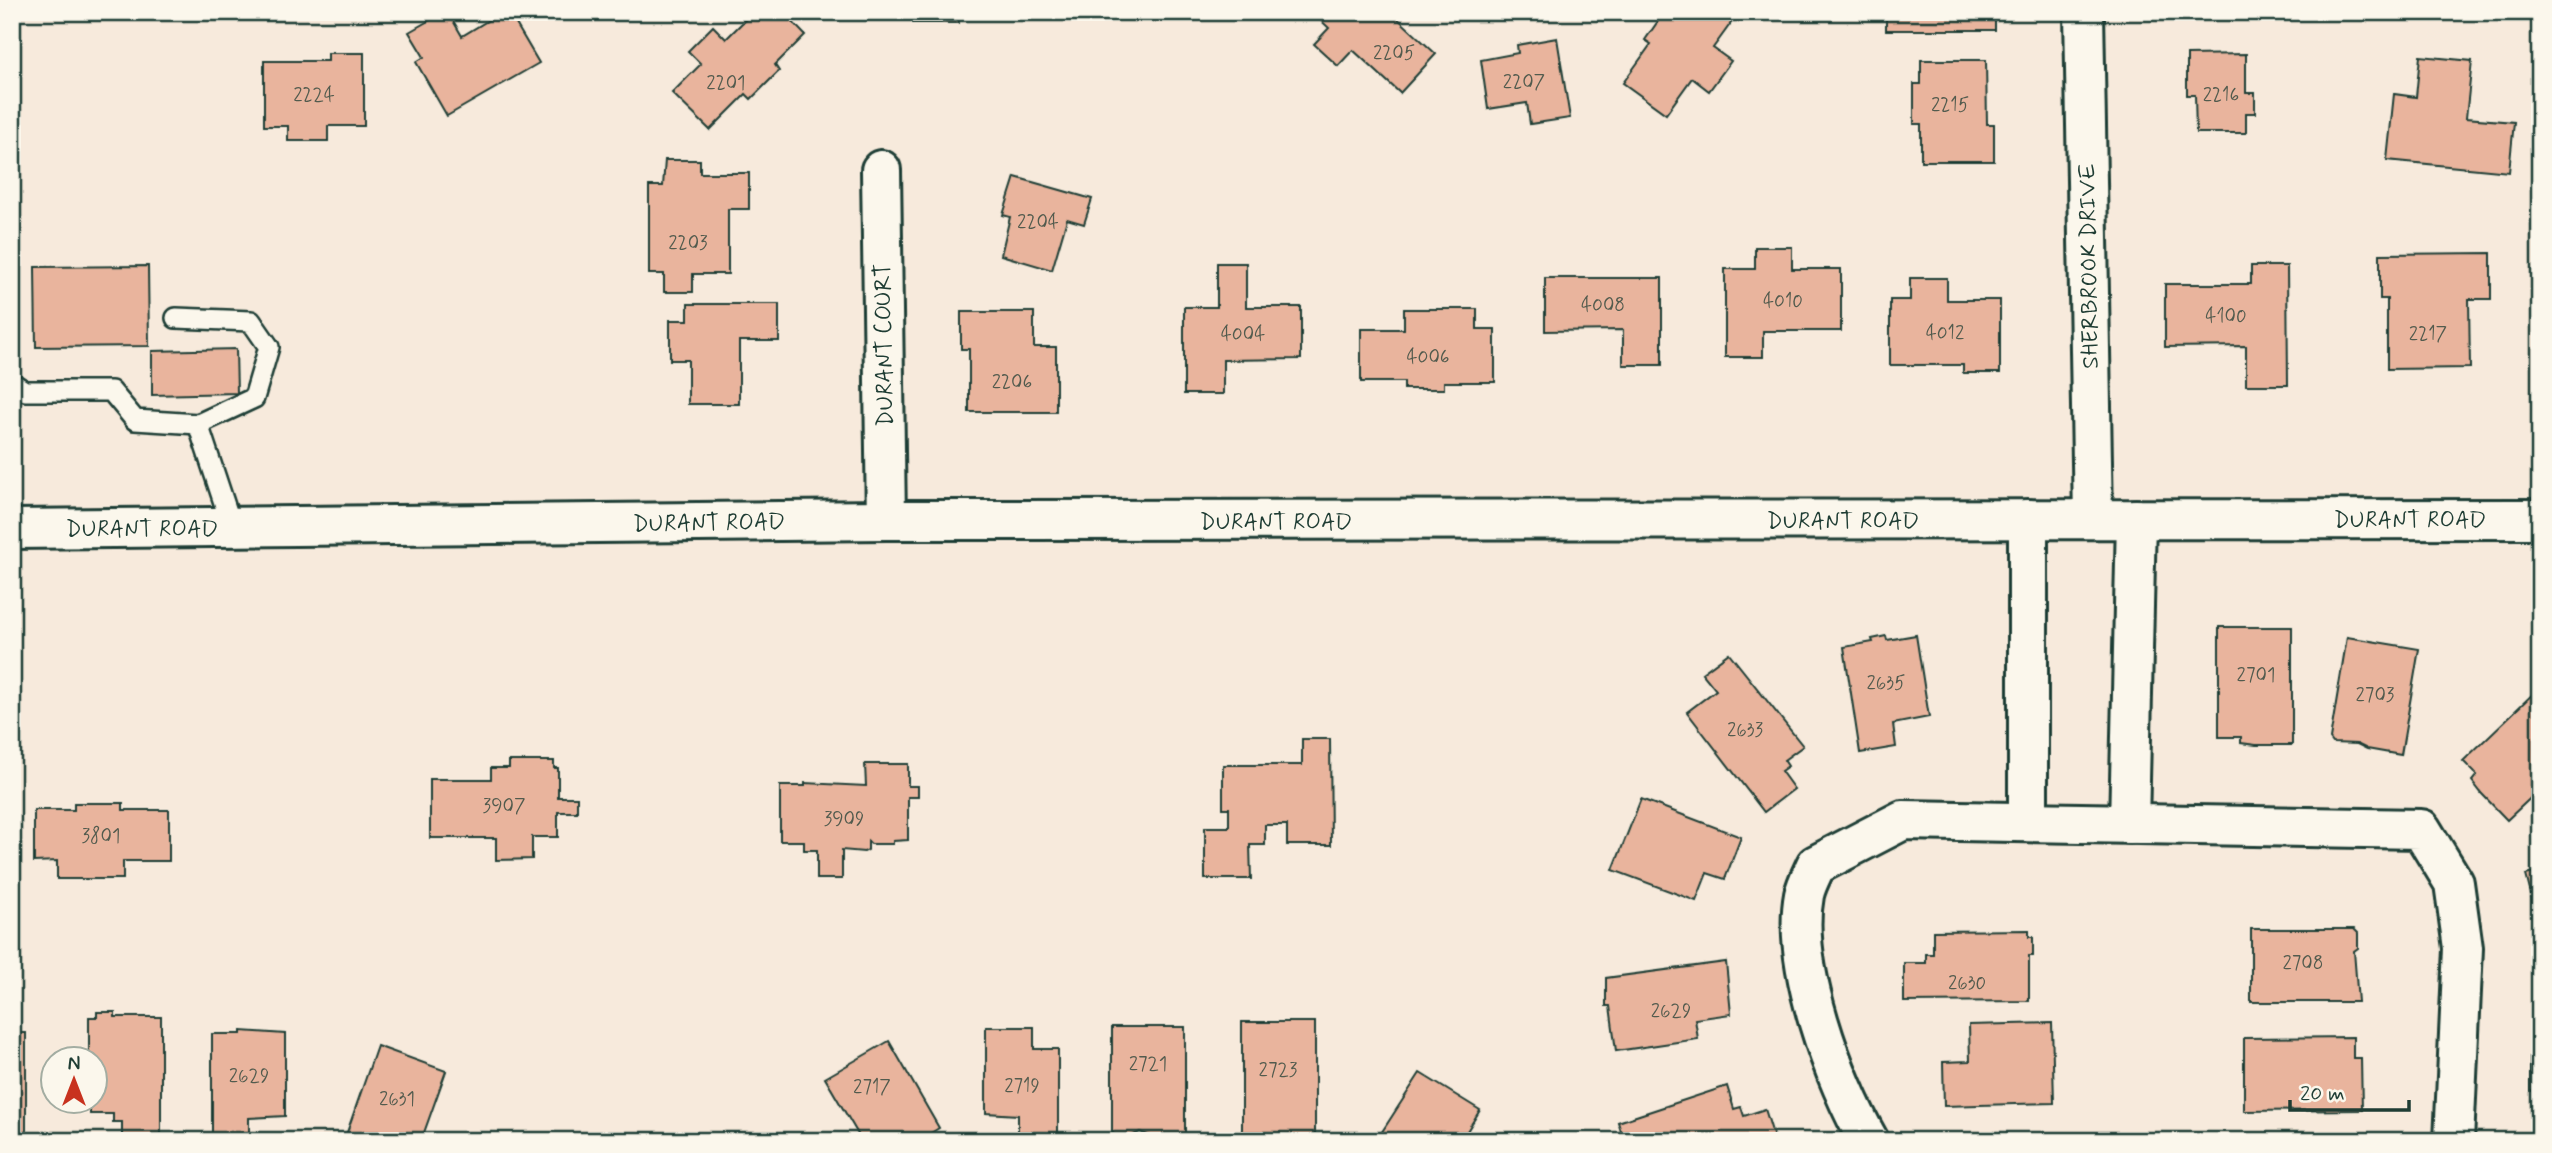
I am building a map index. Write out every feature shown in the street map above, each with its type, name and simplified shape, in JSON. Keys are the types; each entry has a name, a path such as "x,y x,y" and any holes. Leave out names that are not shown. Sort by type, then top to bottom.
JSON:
{"street":[{"name":"SHERBROOK DRIVE","path":"2084,12 2092,519"},
{"name":"DURANT COURT","path":"881,170 886,520"},
{"path":"2028,519 2028,822"},
{"path":"2129,824 2136,519"},
{"name":"DURANT ROAD","path":"12,529 886,520 2540,519"},
{"path":"1868,1141 1846,1100 1804,969 1804,895 1815,865 1903,820 2421,829 2454,883 2463,948 2454,1141"}],"lane":[{"path":"12,383 25,390 111,390 135,420 198,424 254,398 269,347 251,321 176,317"},
{"path":"198,424 232,527"}],"building":[{"path":"448,12 462,36 502,12 509,12 539,63 447,116 416,62 424,57 409,32"},
{"path":"753,12 783,12 805,35 775,65 779,71 751,99 746,94 710,130 672,93 701,64 688,51 713,26 726,39"},
{"path":"913,12 959,12 959,23 913,23"},
{"path":"1312,12 1400,12 1396,17 1436,54 1400,93 1353,50 1338,66 1314,44 1329,28"},
{"path":"1673,12 1739,12 1713,48 1731,61 1709,91 1692,78 1666,114 1623,83 1651,44 1645,40 1663,14 1669,18"},
{"path":"1886,12 1995,12 1995,30 1886,30"},
{"path":"1557,38 1570,118 1530,124 1527,103 1488,109 1481,60 1518,53 1517,45"},
{"path":"328,53 364,53 364,126 328,126 328,141 288,141 288,126 264,126 264,61 328,61"},
{"path":"2246,54 2246,93 2255,93 2255,113 2246,113 2246,133 2196,133 2195,95 2187,95 2187,55"},
{"path":"2420,56 2472,61 2466,118 2514,122 2509,172 2387,160 2394,94 2416,97"},
{"path":"1921,60 1986,60 1987,124 1994,124 1994,161 1921,161 1921,124 1914,124 1914,84 1921,84"},
{"path":"665,160 700,160 700,173 749,173 749,209 728,209 728,274 693,274 693,292 664,292 664,274 649,274 649,186 663,186"},
{"path":"1015,177 1092,199 1084,224 1067,219 1052,270 1001,255 1010,217 1003,215"},
{"path":"1755,247 1792,247 1792,269 1841,269 1841,331 1763,331 1763,357 1725,357 1725,269 1755,269"},
{"path":"2491,253 2491,299 2469,299 2470,368 2387,369 2387,299 2380,299 2380,254"},
{"path":"1217,263 1246,263 1246,307 1301,307 1301,359 1223,360 1223,394 1184,394 1184,307 1217,307"},
{"path":"148,266 149,346 36,347 35,267"},
{"path":"2251,266 2287,266 2288,385 2246,385 2246,346 2165,347 2165,284 2251,284"},
{"path":"1545,278 1662,278 1662,365 1623,365 1623,330 1545,331"},
{"path":"1910,278 1947,278 1947,300 2000,300 2000,373 1963,373 1963,365 1890,365 1890,300 1910,300"},
{"path":"688,304 779,304 779,341 739,341 739,404 688,404 688,360 670,360 670,320 688,320"},
{"path":"1404,309 1477,309 1477,329 1495,329 1495,382 1444,382 1444,389 1404,389 1404,382 1361,382 1361,329 1404,329"},
{"path":"961,312 1034,312 1034,347 1056,347 1056,412 969,412 969,349 961,349"},
{"path":"236,349 237,393 152,395 152,351"},
{"path":"2219,627 2292,627 2292,745 2256,745 2241,743 2241,737 2219,737"},
{"path":"1916,635 1929,717 1893,724 1896,747 1860,753 1844,647 1873,642 1872,639 1886,636 1887,640"},
{"path":"2347,637 2419,649 2401,755 2367,749 2357,744 2333,743 2330,739"},
{"path":"1729,653 1803,746 1784,760 1788,766 1781,771 1794,789 1764,812 1687,712 1716,690 1702,673"},
{"path":"2540,687 2540,789 2507,820 2472,781 2477,775 2463,761"},
{"path":"1302,739 1330,739 1331,845 1287,845 1287,825 1265,825 1265,845 1250,845 1251,879 1205,879 1205,827 1229,827 1229,808 1223,808 1223,765 1302,765"},
{"path":"509,761 554,761 554,768 558,768 558,797 577,797 577,812 558,812 558,837 532,837 532,859 496,860 496,838 430,838 430,779 491,779 491,768 509,768"},
{"path":"865,764 908,764 908,786 918,786 918,797 908,797 908,840 893,841 893,844 871,844 868,841 868,850 864,852 842,850 842,879 817,879 817,850 804,850 804,841 780,841 780,786 805,786 805,783 866,786"},
{"path":"1641,799 1741,837 1725,879 1707,873 1696,901 1613,870"},
{"path":"74,803 123,803 123,810 169,810 169,861 123,861 123,879 57,879 57,861 34,862 34,810 74,810"},
{"path":"2540,871 2540,913 2536,914 2526,875"},
{"path":"2251,929 2354,929 2358,933 2358,948 2354,951 2358,1002 2251,1002"},
{"path":"2029,930 2029,937 2033,937 2033,956 2029,956 2029,1001 1904,1002 1904,963 1926,963 1926,954 1933,954 1933,931"},
{"path":"2535,948 2540,948 2540,984 2535,984"},
{"path":"1726,962 1731,1014 1695,1019 1698,1039 1616,1051 1610,1006 1606,1006 1606,978"},
{"path":"97,1012 115,1012 115,1017 161,1017 161,1141 122,1141 122,1122 113,1122 113,1114 108,1114 108,1044 89,1044 89,1017 97,1017"},
{"path":"1242,1022 1315,1022 1315,1141 1262,1139 1262,1132 1242,1132"},
{"path":"2052,1023 2054,1103 1944,1106 1943,1062 1970,1061 1969,1025"},
{"path":"986,1027 1034,1027 1034,1049 1058,1049 1058,1140 1018,1141 1018,1115 986,1113"},
{"path":"1112,1027 1185,1027 1185,1136 1151,1136 1140,1132 1131,1136 1116,1136 1112,1132"},
{"path":"241,1031 285,1034 285,1116 249,1118 249,1141 212,1141 212,1034 241,1034"},
{"path":"12,1033 26,1033 26,1141 12,1141"},
{"path":"2353,1037 2353,1058 2361,1058 2362,1110 2244,1111 2244,1038"},
{"path":"889,1041 939,1128 918,1141 862,1141 825,1078"},
{"path":"377,1046 446,1071 421,1141 344,1141"},
{"path":"2530,1055 2540,1055 2540,1091 2530,1091"},
{"path":"1420,1073 1480,1110 1461,1141 1376,1141"},
{"path":"1727,1086 1734,1109 1741,1107 1744,1116 1765,1109 1775,1141 1624,1141 1618,1122"},
{"path":"739,1133 755,1141 735,1141"}]}
